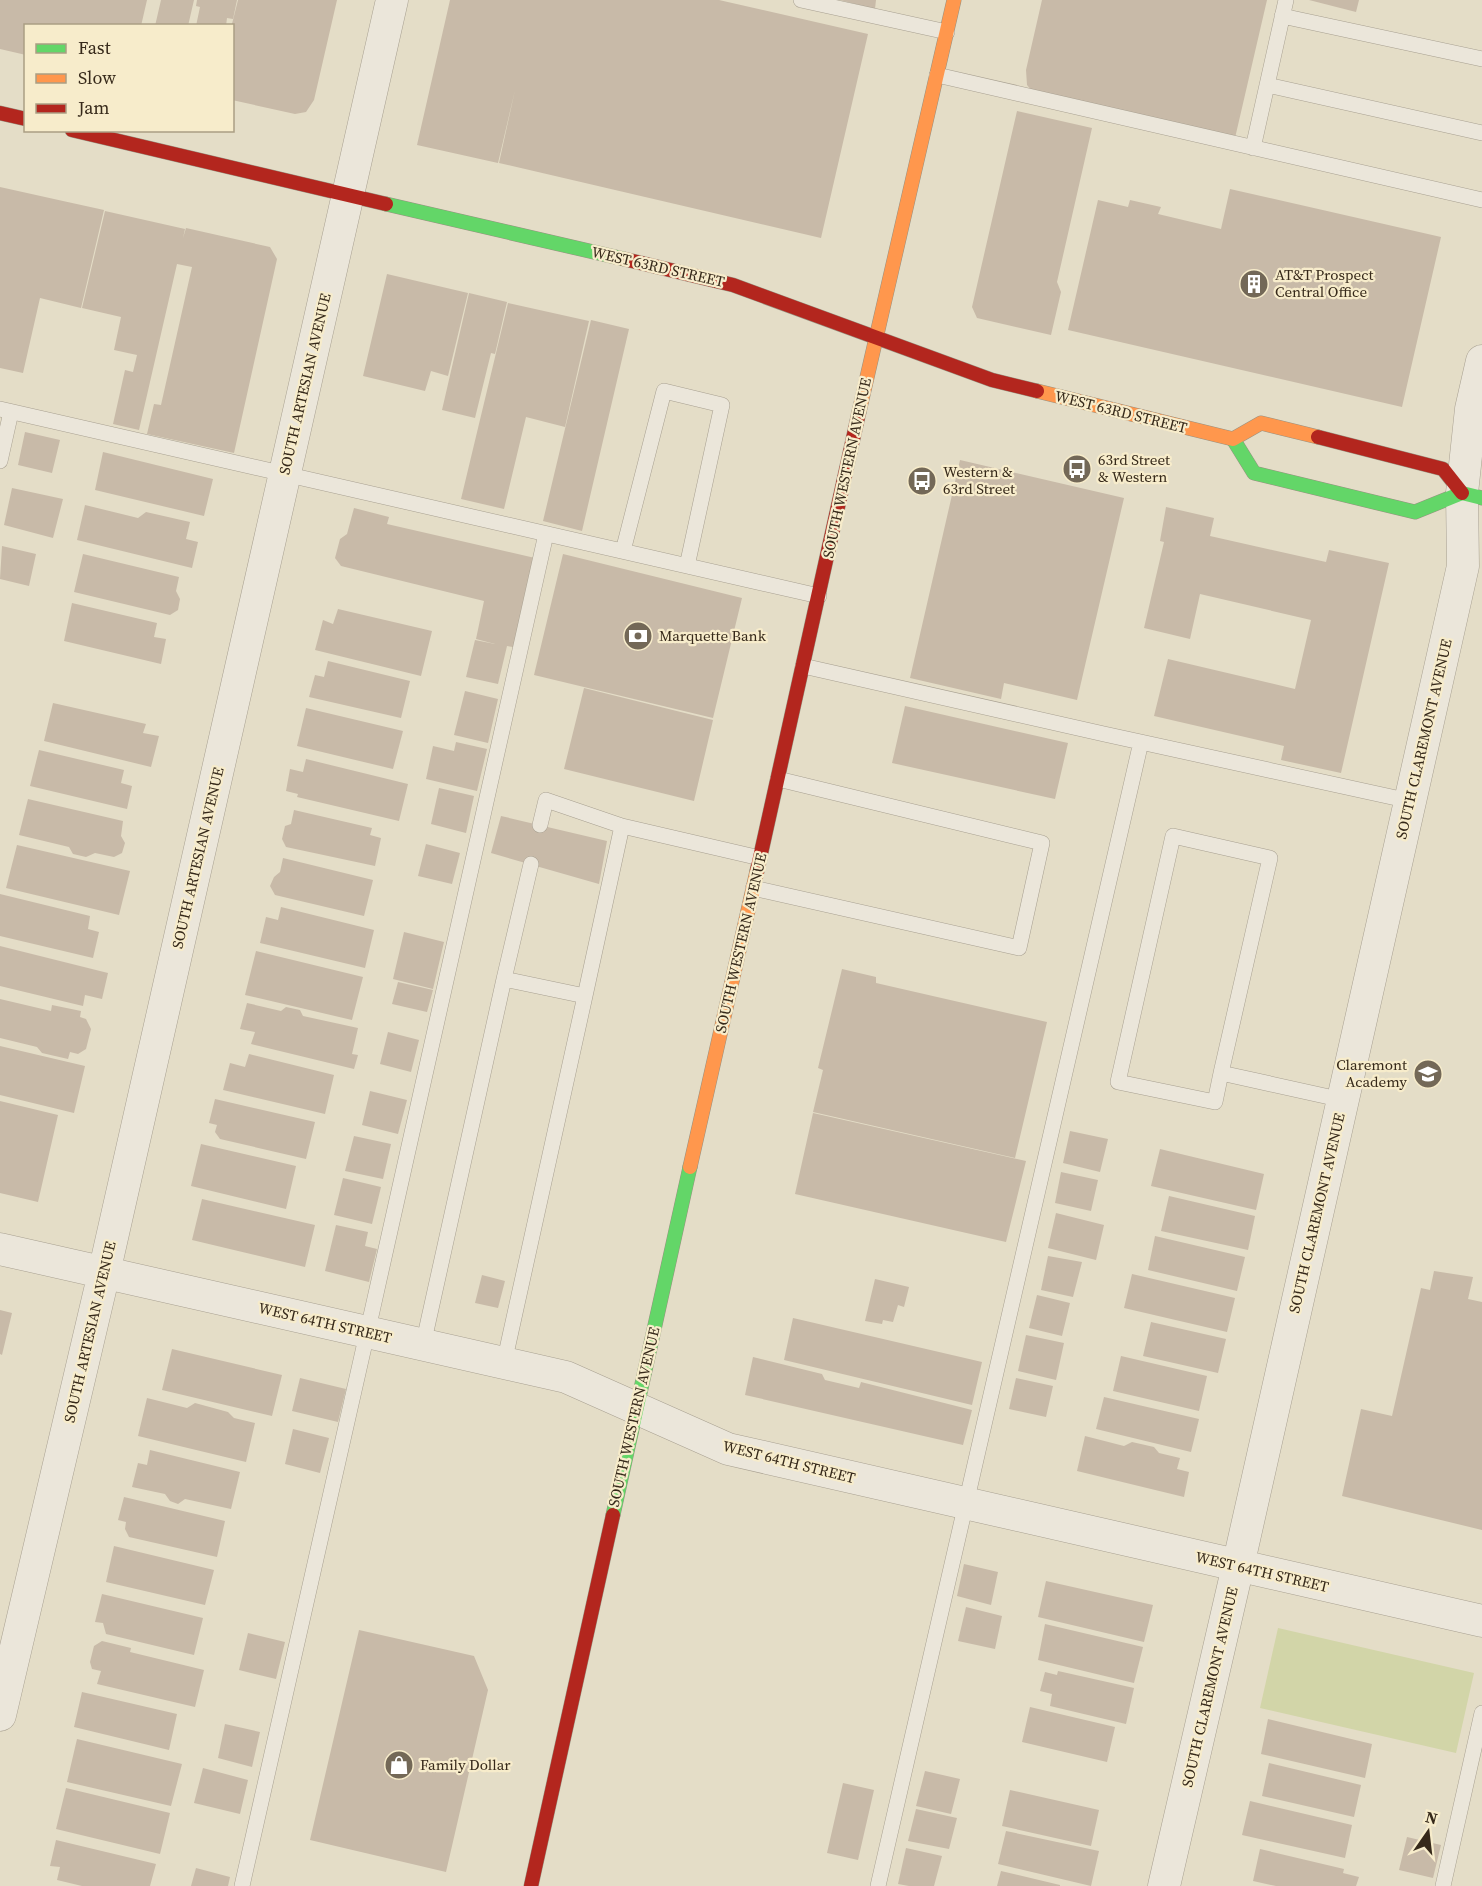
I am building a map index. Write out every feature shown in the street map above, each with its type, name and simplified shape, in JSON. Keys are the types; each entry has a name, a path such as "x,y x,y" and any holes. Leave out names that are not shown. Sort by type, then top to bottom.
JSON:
{"main road":[{"name":"SOUTH WESTERN AVENUE","path":"531,1886 875,336 954,0"},
{"path":"0,114 24,120"},
{"name":"WEST 63RD STREET","path":"80,132 734,285 992,380 1233,439"},
{"path":"1261,423 1443,468 1472,496 1415,512 1254,473 1233,439 1261,423"}],"street":[{"name":"SOUTH ARTESIAN AVENUE","path":"0,1716 104,1273 392,0"},
{"name":"SOUTH CLAREMONT AVENUE","path":"1164,1886 1463,566 1472,496 1471,409 1482,361"},
{"name":"WEST 64TH STREET","path":"0,1249 566,1377 729,1449 1482,1621"}],"lane":[{"path":"801,0 947,33"},
{"path":"1253,148 1286,0"},
{"path":"1282,16 1482,59"},
{"path":"937,75 1482,200"},
{"path":"1267,85 1482,133"},
{"path":"623,551 664,391 722,405 687,566"},
{"path":"0,461 6,411 819,596"},
{"path":"242,1886 546,534"},
{"path":"803,666 1410,801"},
{"path":"878,1886 1141,742"},
{"path":"753,888 1019,948 1042,843 778,778"},
{"path":"540,825 546,800 622,826 760,858"},
{"path":"504,1363 622,826"},
{"path":"1173,836 1270,858 1221,1073 1215,1102 1118,1082 1173,836"},
{"path":"423,1345 531,864"},
{"path":"504,979 585,996"},
{"path":"1221,1073 1343,1100"},
{"path":"1443,1886 1482,1713"}],"green space":[{"path":"1278,1628 1474,1673 1456,1753 1260,1708"}],"building":[{"path":"0,0 147,0 141,24 24,24 24,55 0,49"},
{"path":"161,0 194,0 188,24 155,24"},
{"path":"197,0 237,0 233,19 227,18 226,24 196,24 200,7 196,6"},
{"path":"238,0 337,0 314,100 306,112 295,114 234,100 234,24 232,24"},
{"path":"450,0 719,0 868,34 821,238 499,163 515,90 498,163 417,145"},
{"path":"840,0 876,0 875,9"},
{"path":"1042,0 1267,0 1235,138 1037,97 1027,85 1026,70"},
{"path":"1309,0 1359,0 1356,12"},
{"path":"1017,111 1092,128 1057,282 1061,292 1051,335 977,318 972,307"},
{"path":"0,187 104,210 81,308 40,298 23,373 0,368"},
{"name":"AT&T Prospect Central Office","path":"1230,189 1441,237 1402,407 1068,330 1098,200 1128,207 1130,200 1161,207 1158,214 1221,229"},
{"path":"105,211 185,229 183,238 186,228 270,247 277,259 234,453 147,434 154,404 161,405 192,267 177,264 139,430 113,424 125,370 133,372 137,355 114,350 121,317 82,308"},
{"path":"387,274 468,293 448,376 431,371 425,391 363,376"},
{"path":"469,293 507,302 495,354 491,353 475,418 442,410"},
{"path":"508,303 589,321 565,427 526,417 504,509 461,499"},
{"path":"591,320 629,329 582,531 543,521"},
{"path":"25,432 60,440 52,473 18,465"},
{"path":"103,452 213,479 204,516 95,490"},
{"path":"960,460 1124,498 1077,700 1004,683 1001,699 910,678"},
{"path":"12,488 63,499 53,538 4,525"},
{"path":"85,505 138,518 146,512 190,522 186,539 198,542 192,568 77,540"},
{"path":"1166,507 1214,518 1210,536 1326,562 1329,550 1389,563 1341,773 1281,760 1284,746 1154,716 1168,659 1295,689 1311,620 1200,594 1190,639 1144,628 1164,542 1160,541"},
{"path":"354,508 389,517 387,524 535,558 513,647 507,646 498,684 466,677 475,640 495,644 476,639 484,601 341,566 335,558 340,539 347,534"},
{"path":"2,546 36,554 29,586 0,579"},
{"path":"83,554 179,577 176,591 180,599 178,610 170,615 74,592"},
{"name":"Marquette Bank","path":"563,554 742,598 713,718 534,675"},
{"path":"72,603 157,623 154,637 166,639 161,664 64,641"},
{"path":"338,609 432,631 421,676 315,650 323,620 333,624"},
{"path":"328,661 410,681 401,718 309,697 315,675 324,677"},
{"path":"584,688 713,720 694,801 564,769"},
{"path":"465,691 498,699 488,743 454,735"},
{"path":"53,703 146,724 143,733 159,736 151,767 44,741"},
{"path":"905,706 1068,743 1055,799 892,763"},
{"path":"306,708 403,731 393,769 297,746"},
{"path":"456,742 487,749 477,791 426,779 433,746 454,751"},
{"path":"39,750 124,770 121,783 132,786 127,809 30,786"},
{"path":"306,759 408,784 399,821 297,797 298,794 286,791 290,769 303,772"},
{"path":"439,788 474,796 466,833 431,824"},
{"path":"28,799 123,821 121,836 125,843 122,853 114,857 95,853 86,857 73,854 69,847 19,835"},
{"path":"294,810 372,828 370,835 381,838 375,866 286,847 282,839 285,826 291,824"},
{"path":"501,816 607,841 599,884 491,853"},
{"path":"426,844 460,853 452,884 418,876"},
{"path":"17,845 130,871 119,915 6,888"},
{"path":"283,858 373,880 364,916 275,895 270,886 274,877 280,872"},
{"path":"0,894 90,916 88,929 99,932 93,958 0,936"},
{"path":"281,907 374,930 365,968 260,943 266,917 278,920"},
{"path":"404,932 444,942 433,989 393,979"},
{"path":"0,946 108,973 102,999 85,995 83,1006 0,986"},
{"path":"256,951 363,977 352,1020 245,995"},
{"path":"842,969 876,977 876,983 1047,1022 1015,1158 813,1112 823,1070 818,1068"},
{"path":"398,982 433,990 427,1012 392,1004"},
{"path":"0,999 51,1011 52,1005 81,1011 80,1017 86,1019 91,1029 86,1049 78,1054 70,1052 68,1059 42,1053 37,1047 0,1038"},
{"path":"247,1003 281,1011 286,1007 300,1010 303,1016 358,1028 352,1054 358,1055 354,1069 251,1044 255,1032 240,1029"},
{"path":"388,1032 419,1040 411,1072 380,1064"},
{"path":"0,1046 85,1066 74,1113 0,1095"},
{"path":"249,1054 334,1075 325,1114 223,1090 230,1063 245,1067"},
{"path":"370,1091 407,1100 398,1134 362,1125"},
{"path":"215,1099 315,1122 306,1159 220,1139 215,1132 217,1125 209,1123"},
{"path":"0,1101 58,1115 38,1202 0,1193"},
{"path":"813,1113 1026,1161 1006,1242 795,1194"},
{"path":"1070,1131 1108,1139 1100,1172 1063,1163"},
{"path":"354,1136 391,1144 383,1179 345,1171"},
{"path":"201,1144 296,1166 286,1209 191,1186"},
{"path":"1160,1149 1264,1174 1256,1210 1151,1186"},
{"path":"1061,1172 1098,1180 1091,1211 1055,1203"},
{"path":"343,1178 381,1187 372,1224 334,1215"},
{"path":"1169,1196 1255,1216 1248,1250 1161,1231"},
{"path":"202,1199 315,1225 305,1267 192,1240"},
{"path":"1056,1213 1104,1225 1096,1260 1048,1248"},
{"path":"336,1225 368,1232 365,1246 377,1249 369,1282 325,1271"},
{"path":"1155,1236 1245,1257 1237,1291 1148,1270"},
{"path":"1048,1256 1082,1262 1073,1297 1041,1290"},
{"path":"1434,1271 1473,1277 1468,1299 1482,1302 1482,1530 1342,1496 1361,1409 1392,1416 1421,1288 1430,1290"},
{"path":"1132,1274 1235,1298 1227,1332 1124,1308"},
{"path":"482,1275 505,1281 498,1308 475,1303"},
{"path":"875,1279 909,1287 904,1307 898,1305 893,1322 883,1320 882,1324 865,1321"},
{"path":"1037,1295 1070,1303 1062,1336 1029,1328"},
{"path":"0,1310 12,1313 2,1355 0,1354"},
{"path":"793,1318 982,1362 972,1405 784,1360"},
{"path":"1151,1322 1226,1339 1218,1373 1143,1356"},
{"path":"1026,1335 1064,1343 1056,1380 1018,1371"},
{"path":"172,1349 282,1375 272,1416 162,1390"},
{"path":"1121,1356 1207,1376 1199,1411 1113,1391"},
{"path":"753,1357 822,1374 825,1380 859,1388 861,1382 972,1410 963,1445 745,1395"},
{"path":"300,1378 346,1389 338,1422 292,1411"},
{"path":"1016,1378 1053,1386 1046,1417 1009,1409"},
{"path":"1104,1397 1199,1419 1191,1452 1096,1429"},
{"path":"147,1398 187,1408 195,1403 228,1412 234,1418 255,1423 246,1462 138,1436"},
{"path":"293,1429 329,1438 320,1473 285,1464"},
{"path":"1085,1436 1124,1446 1132,1442 1154,1447 1159,1453 1180,1458 1177,1469 1189,1472 1184,1497 1077,1471"},
{"path":"150,1450 240,1472 231,1509 185,1499 178,1504 170,1501 165,1494 132,1487 138,1463 147,1465"},
{"path":"124,1497 225,1521 217,1557 129,1537 125,1529 126,1522 118,1520"},
{"path":"114,1546 214,1570 205,1605 106,1582"},
{"path":"964,1564 998,1572 991,1605 957,1596"},
{"path":"1046,1581 1153,1605 1144,1642 1038,1617"},
{"path":"102,1594 203,1618 194,1655 106,1634 103,1623 95,1622"},
{"path":"966,1607 1002,1616 995,1649 958,1641"},
{"path":"1045,1624 1143,1647 1134,1683 1038,1660"},
{"name":"Family Dollar","path":"359,1630 474,1656 488,1690 446,1872 310,1840"},
{"path":"248,1633 285,1642 276,1679 239,1670"},
{"path":"102,1641 131,1648 130,1652 204,1670 195,1707 97,1684 101,1671 92,1669 90,1662 94,1646"},
{"path":"1058,1671 1134,1688 1126,1724 1050,1706 1052,1694 1040,1691 1045,1672 1057,1675"},
{"path":"82,1692 177,1714 169,1750 74,1727"},
{"path":"1030,1707 1115,1727 1107,1762 1022,1742"},
{"path":"1268,1719 1372,1744 1365,1778 1261,1754"},
{"path":"225,1724 260,1732 252,1767 218,1758"},
{"path":"77,1739 182,1764 171,1806 67,1782"},
{"path":"1269,1763 1361,1785 1354,1817 1262,1796"},
{"path":"203,1768 248,1780 240,1814 194,1803"},
{"path":"925,1771 960,1779 951,1814 916,1806"},
{"path":"843,1783 874,1790 858,1860 827,1853"},
{"path":"66,1788 170,1813 160,1854 56,1829"},
{"path":"1010,1790 1099,1810 1091,1846 1002,1826"},
{"path":"1250,1801 1352,1825 1345,1858 1242,1835"},
{"path":"916,1809 957,1818 949,1849 908,1841"},
{"path":"1006,1831 1099,1851 1091,1886 998,1864"},
{"path":"1407,1837 1441,1845 1433,1878 1399,1870"},
{"path":"56,1840 156,1864 150,1886 82,1886 57,1880 60,1867 50,1866"},
{"path":"906,1848 942,1856 934,1886 898,1884"},
{"path":"1260,1849 1344,1869 1343,1873 1359,1877 1356,1886 1276,1886 1253,1881"},
{"path":"196,1868 230,1877 228,1886 191,1886"},
{"path":"1001,1871 1060,1885 1060,1886 997,1886"}],"traffic: fast":[{"path":"386,204 624,259"},
{"path":"1233,439 1254,473 1415,512 1462,493 1482,498"},
{"path":"613,1515 690,1167"}],"traffic: slow":[{"path":"859,412 954,0"},
{"path":"1037,391 1233,439 1261,423 1318,437"},
{"path":"690,1167 757,871"}],"traffic: jam":[{"path":"0,113 24,119"},
{"path":"80,132 386,204"},
{"path":"624,259 733,285 992,380 1037,391"},
{"path":"757,871 859,412"},
{"path":"1318,437 1443,469 1462,493"},
{"path":"531,1886 613,1515"}],"place":[{"name":"AT&T Prospect Central Office","path":"1254,284"},
{"name":"63rd Street & Western","path":"1077,469"},
{"name":"Western & 63rd Street","path":"922,481"},
{"name":"Marquette Bank","path":"638,636"},
{"name":"Claremont Academy","path":"1428,1074"},
{"name":"Family Dollar","path":"399,1765"}]}
